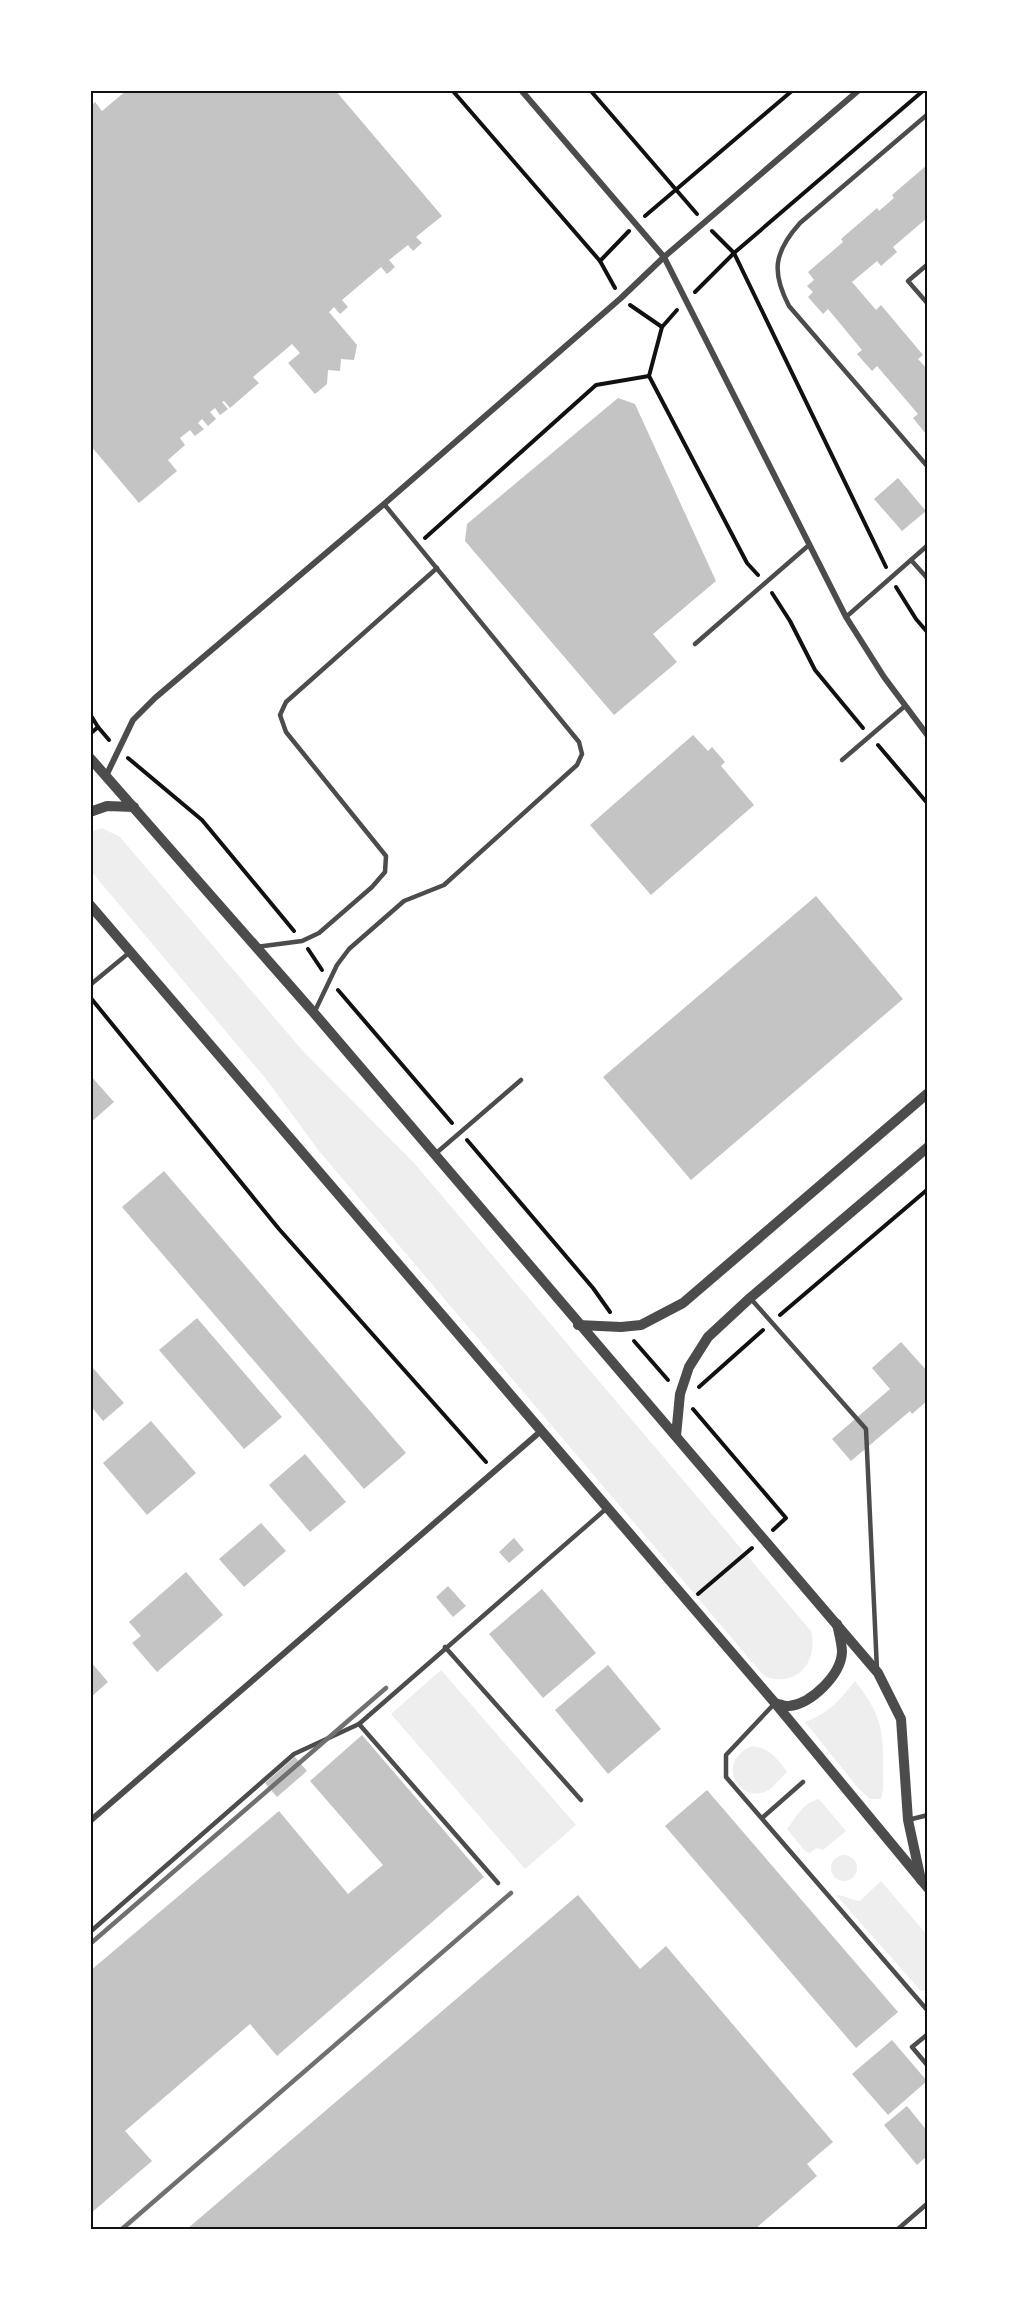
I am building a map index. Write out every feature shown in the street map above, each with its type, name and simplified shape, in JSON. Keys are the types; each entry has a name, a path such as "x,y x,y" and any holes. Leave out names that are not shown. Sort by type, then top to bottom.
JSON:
{"street":[{"path":"521,90 664,257 846,617 905,706 928,736"},
{"path":"106,776 133,720 140,713 621,298 704,222 860,90"},
{"path":"90,759 314,1013 578,1325 878,1672 901,1719 908,1820 925,1884"},
{"path":"90,812 107,806 134,807"},
{"path":"90,905 775,1703 925,1884"},
{"path":"578,1325 621,1327 641,1325 683,1303 928,1094"},
{"path":"676,1436 680,1394 689,1367 708,1337 750,1298 928,1147"},
{"path":"90,1821 541,1431"},
{"path":"775,1703 788,1706 803,1702 816,1694 830,1680 842,1653 837,1624"}],"lane":[{"path":"928,114 800,223 787,237 778,259 778,286 789,306 928,467"},
{"path":"928,264 908,281 928,304"},
{"path":"314,1013 337,965 348,949 404,901 444,885 577,765 582,754 579,742 384,504"},
{"path":"695,644 809,545"},
{"path":"846,617 928,545"},
{"path":"911,560 928,579"},
{"path":"256,947 302,940 319,933 372,887 385,872 386,856 286,732 280,715 286,702 437,568"},
{"path":"842,760 905,706"},
{"path":"90,985 130,952"},
{"path":"434,1155 521,1080"},
{"path":"750,1298 866,1429 878,1672"},
{"path":"90,1932 294,1754 359,1724 607,1508"},
{"path":"445,1647 580,1800"},
{"path":"775,1703 726,1755 726,1777 928,2011"},
{"path":"359,1724 498,1883"},
{"path":"762,1818 803,1782"},
{"path":"908,1820 928,1815"},
{"path":"928,2034 912,2048 928,2066"},
{"path":"898,2229 928,2203"}],"path":[{"path":"452,90 600,261 621,298 662,327"},
{"path":"590,90 704,222 734,253 891,578 916,619 928,633"},
{"path":"600,261 635,225 793,90"},
{"path":"924,90 734,253 686,300 662,327 650,375 747,563 765,583 790,621 814,670 928,804"},
{"path":"418,544 596,385 650,375"},
{"path":"90,734 98,728"},
{"path":"90,996 279,1229 494,1471"},
{"path":"694,1392 928,1189"},
{"path":"688,1602 763,1539"}],"shaded area":[{"path":"102,828 120,837 302,1050 415,1164 811,1631 812,1653 808,1662 795,1676 776,1679 764,1676 319,1151 266,1079 90,870 90,832"},
{"path":"441,1670 576,1825 525,1869 391,1714"},
{"path":"855,1681 875,1711 881,1731 883,1791 881,1799 870,1799 859,1789 805,1722 833,1706"},
{"path":"752,1746 768,1751 787,1772 770,1789 760,1793 750,1793 741,1788 733,1772 734,1763 740,1754"},
{"path":"819,1799 846,1831 823,1850 816,1848 810,1853 805,1851 787,1829 804,1807"},
{"path":"844,1855 853,1859 857,1868 853,1877 844,1881 835,1877 831,1868 835,1859"},
{"path":"881,1881 928,1936 928,1990 921,1991 836,1895 860,1901"}],"building":[{"path":"127,90 335,90 442,216 416,237 422,243 413,251 408,245 389,260 395,267 387,274 381,267 342,300 348,307 340,314 334,307 329,312 357,345 354,360 341,359 340,371 328,370 327,384 315,394 288,363 300,353 292,344 253,377 259,383 230,408 224,401 222,402 228,409 220,415 215,408 210,412 216,419 208,426 202,419 198,423 204,429 195,436 190,430 180,438 185,445 168,460 177,471 139,503 90,445 90,107 95,102 102,111"},
{"path":"927,165 928,219 893,247 897,252 881,266 877,261 852,282 876,310 881,305 923,355 918,359 928,370 926,434 913,418 918,414 877,366 872,371 857,354 862,350 828,309 823,314 808,297 813,292 807,286 814,280 808,272 843,242 841,239 877,208 879,211 894,198 892,195"},
{"path":"618,398 635,404 716,581 653,634 677,662 614,715 465,541 467,524"},
{"path":"898,478 926,511 902,531 874,499"},
{"path":"693,735 708,751 712,747 725,762 721,766 754,805 651,895 590,825"},
{"path":"816,896 903,999 691,1180 603,1077"},
{"path":"90,1075 114,1102 90,1123"},
{"path":"164,1171 406,1453 364,1489 122,1207"},
{"path":"197,1318 282,1417 244,1449 159,1350"},
{"path":"901,1342 928,1372 928,1400 912,1414 910,1411 851,1461 832,1439 890,1389 872,1368"},
{"path":"92,1367 124,1403 103,1421 90,1405 90,1369"},
{"path":"151,1421 196,1473 147,1515 103,1463"},
{"path":"305,1454 346,1502 310,1532 269,1485"},
{"path":"261,1523 286,1551 244,1587 219,1559"},
{"path":"514,1538 524,1550 509,1563 499,1552"},
{"path":"186,1572 223,1615 157,1672 132,1643 141,1636 129,1622"},
{"path":"448,1586 466,1606 453,1617 436,1597"},
{"path":"542,1589 596,1653 543,1698 489,1634"},
{"path":"90,1661 108,1682 90,1698"},
{"path":"608,1665 661,1729 608,1774 555,1710"},
{"path":"362,1735 484,1877 277,2056 250,2024 125,2131 152,2161 90,2214 90,1971 279,1811 348,1894 383,1865 310,1781"},
{"path":"295,1757 307,1771 277,1797 265,1783"},
{"path":"707,1790 898,2012 856,2048 665,1826"},
{"path":"578,1895 640,1969 666,1946 833,2142 807,2164 817,2176 755,2229 187,2229"},
{"path":"892,2040 927,2081 888,2115 852,2074"},
{"path":"907,2106 928,2132 928,2155 917,2165 884,2125"}],"railway":[{"path":"90,1944 386,1688"},
{"path":"122,2229 511,1893"}]}
